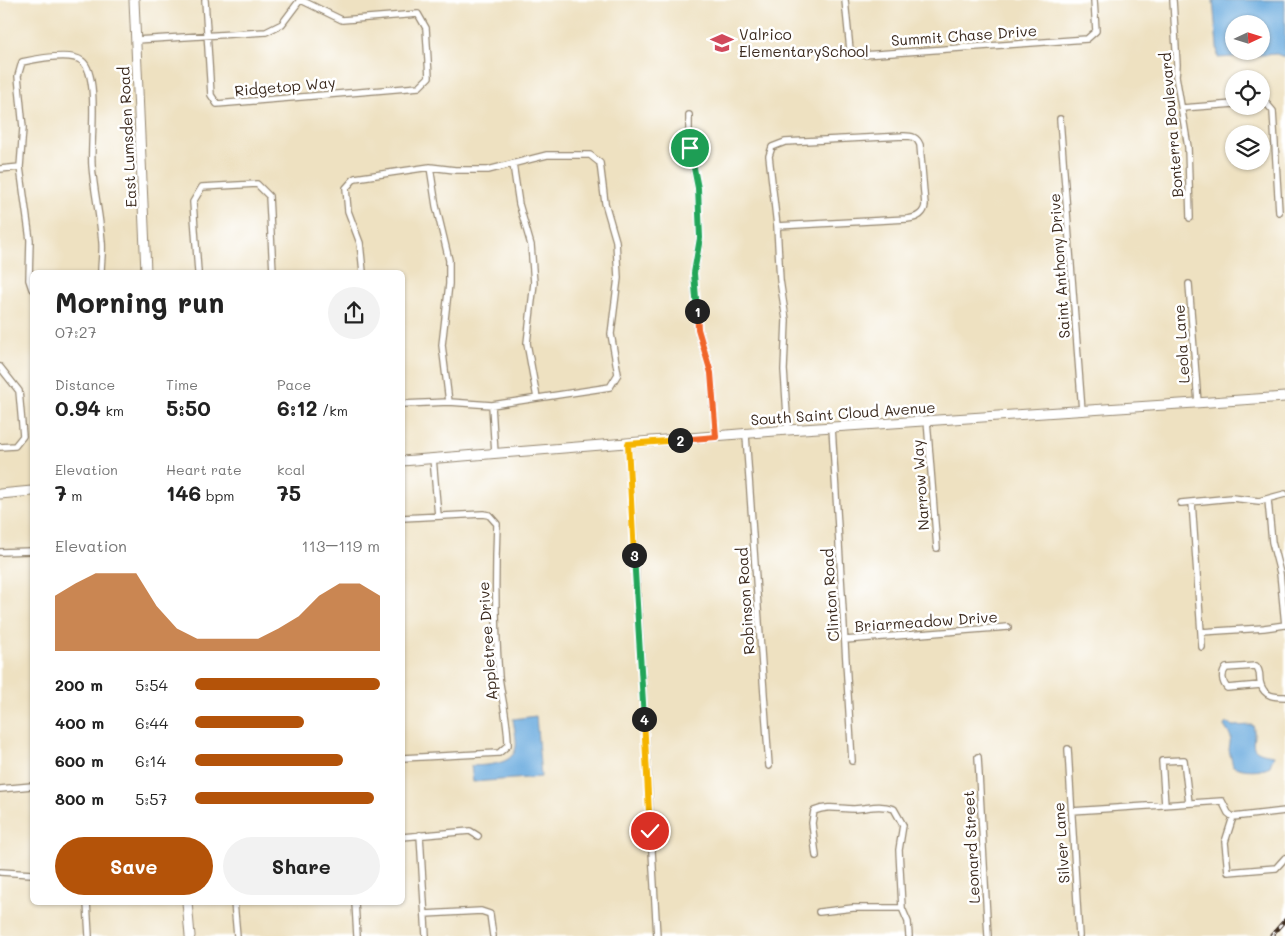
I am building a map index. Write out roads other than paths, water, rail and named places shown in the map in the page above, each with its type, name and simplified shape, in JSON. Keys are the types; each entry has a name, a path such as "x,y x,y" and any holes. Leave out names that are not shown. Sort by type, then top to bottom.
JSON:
{"street":[{"name":"East Lumsden Road","path":"134,0 146,270"},
{"name":"Ridgetop Way","path":"205,0 211,95 217,104 419,87 429,77 426,28 418,14 342,20 300,0"},
{"path":"136,40 266,32 282,24 300,0"},
{"name":"Summit Chase Drive","path":"845,0 850,50 863,55 1088,39 1096,31 1094,0"},
{"name":"Bonterra Boulevard","path":"1173,0 1176,76 1188,147 1190,218"},
{"path":"30,283 30,240 20,167 23,128 18,76 22,62 71,56 81,59 87,66 92,84 92,165 102,244 101,270"},
{"path":"1182,108 1225,105"},
{"path":"1270,108 1273,111 1279,212"},
{"path":"689,115 690,148 698,188 700,238 694,273 698,329 711,373 716,437"},
{"name":"Saint Anthony Drive","path":"1060,119 1082,411"},
{"path":"777,226 907,219 919,216 923,212 925,205 919,142 914,137 904,136 785,142 772,147 769,156 777,226 780,280 786,320 784,370 788,430"},
{"path":"364,270 360,243 348,211 346,188 355,178 430,167 454,170 488,170 547,155 590,156 600,163 605,203 616,241 618,278 611,334 618,374 610,386 492,405 449,402 405,404"},
{"path":"513,164 519,204 531,245 534,283 527,343 537,398"},
{"path":"0,169 20,167"},
{"path":"430,167 436,206 449,260 449,284 442,345 449,402"},
{"path":"198,270 193,202 202,187 257,184 269,196 272,270"},
{"name":"Leola Lane","path":"1189,284 1198,403"},
{"path":"0,367 19,391 23,436 15,446 0,447"},
{"name":"South Saint Cloud Avenue","path":"405,461 788,430 1285,397"},
{"path":"492,405 495,454"},
{"name":"Narrow Way","path":"927,420 937,548"},
{"name":"Clinton Road","path":"832,427 852,761"},
{"name":"Robinson Road","path":"746,434 769,766"},
{"path":"628,444 656,936"},
{"path":"434,458 438,516"},
{"path":"0,494 30,491"},
{"path":"1181,503 1232,498 1250,502 1268,500 1285,494"},
{"path":"1201,632 1285,625 1280,573 1272,542 1268,500"},
{"path":"1192,502 1202,647"},
{"name":"Appletree Drive","path":"405,518 483,514 489,515 496,524 494,604 500,679 508,725 508,745 498,753 405,758"},
{"path":"0,552 30,551"},
{"name":"Briarmeadow Drive","path":"845,640 1008,628"},
{"path":"1261,685 1226,688 1223,684 1223,672 1226,668 1256,666 1259,670 1261,685 1269,696 1285,697"},
{"name":"Silver Lane","path":"1068,749 1079,936"},
{"name":"Leonard Street","path":"978,757 988,936"},
{"path":"1165,805 1162,761 1184,760 1189,803"},
{"path":"0,789 30,786"},
{"path":"1072,811 1222,801 1228,813 1233,817 1285,811"},
{"path":"816,856 812,823 814,811 825,807 883,806 894,809 903,825 899,850 902,908 908,922 909,936"},
{"path":"1233,817 1225,842 1228,872 1276,868 1285,858"},
{"path":"405,837 470,831 478,836"},
{"path":"420,836 426,936"},
{"path":"0,872 30,874"},
{"path":"87,905 89,936"},
{"path":"187,905 190,936"},
{"path":"234,905 237,936"},
{"path":"355,905 357,936"},
{"path":"819,912 853,908 902,908"},
{"path":"425,914 481,911 490,914 493,936"}],"water":[{"path":"1213,0 1285,0 1285,57 1270,54 1270,15 1225,15 1225,58 1218,58"},
{"path":"536,716 541,777 473,782 471,766 498,763 510,758 514,753 516,737 513,719"},
{"path":"1226,722 1233,726 1253,725 1253,745 1255,748 1258,751 1274,755 1270,766 1252,770 1233,766 1229,750 1231,737 1224,726"}],"railway":[{"path":"1271,936 1285,920"}],"place":[{"name":"Valrico ElementarySchool","path":"722,43"}]}
